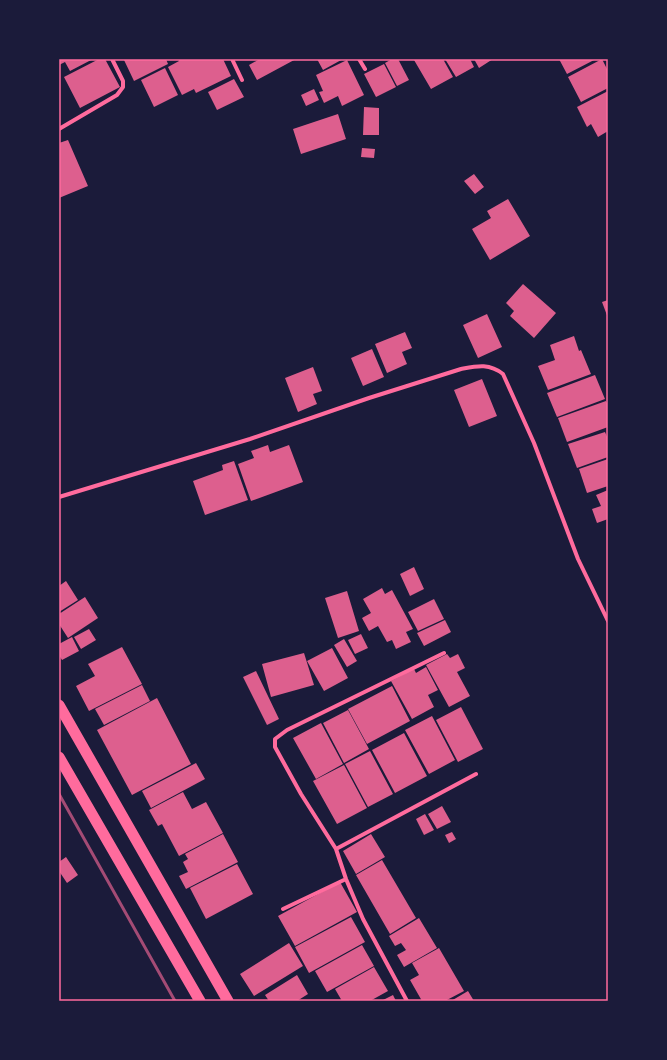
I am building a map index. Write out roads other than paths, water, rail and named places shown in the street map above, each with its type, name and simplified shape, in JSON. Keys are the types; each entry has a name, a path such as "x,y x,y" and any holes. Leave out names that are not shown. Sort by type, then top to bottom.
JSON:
{"highway":[{"path":"59,705 228,1001"},
{"path":"59,756 200,1001"}],"street":[{"path":"59,129 117,94 123,87 123,81 112,59"},
{"path":"232,59 242,80"},
{"path":"359,59 365,69"},
{"path":"59,497 250,439 369,398 461,369 476,366 488,366 503,374 534,443 578,559 608,620"},
{"path":"406,1001 363,919 346,879 336,849 301,794 275,747 275,739 288,730 444,653"},
{"path":"336,849 476,774"},
{"path":"283,909 346,879"}],"railway":[{"path":"59,794 175,1001"}]}
